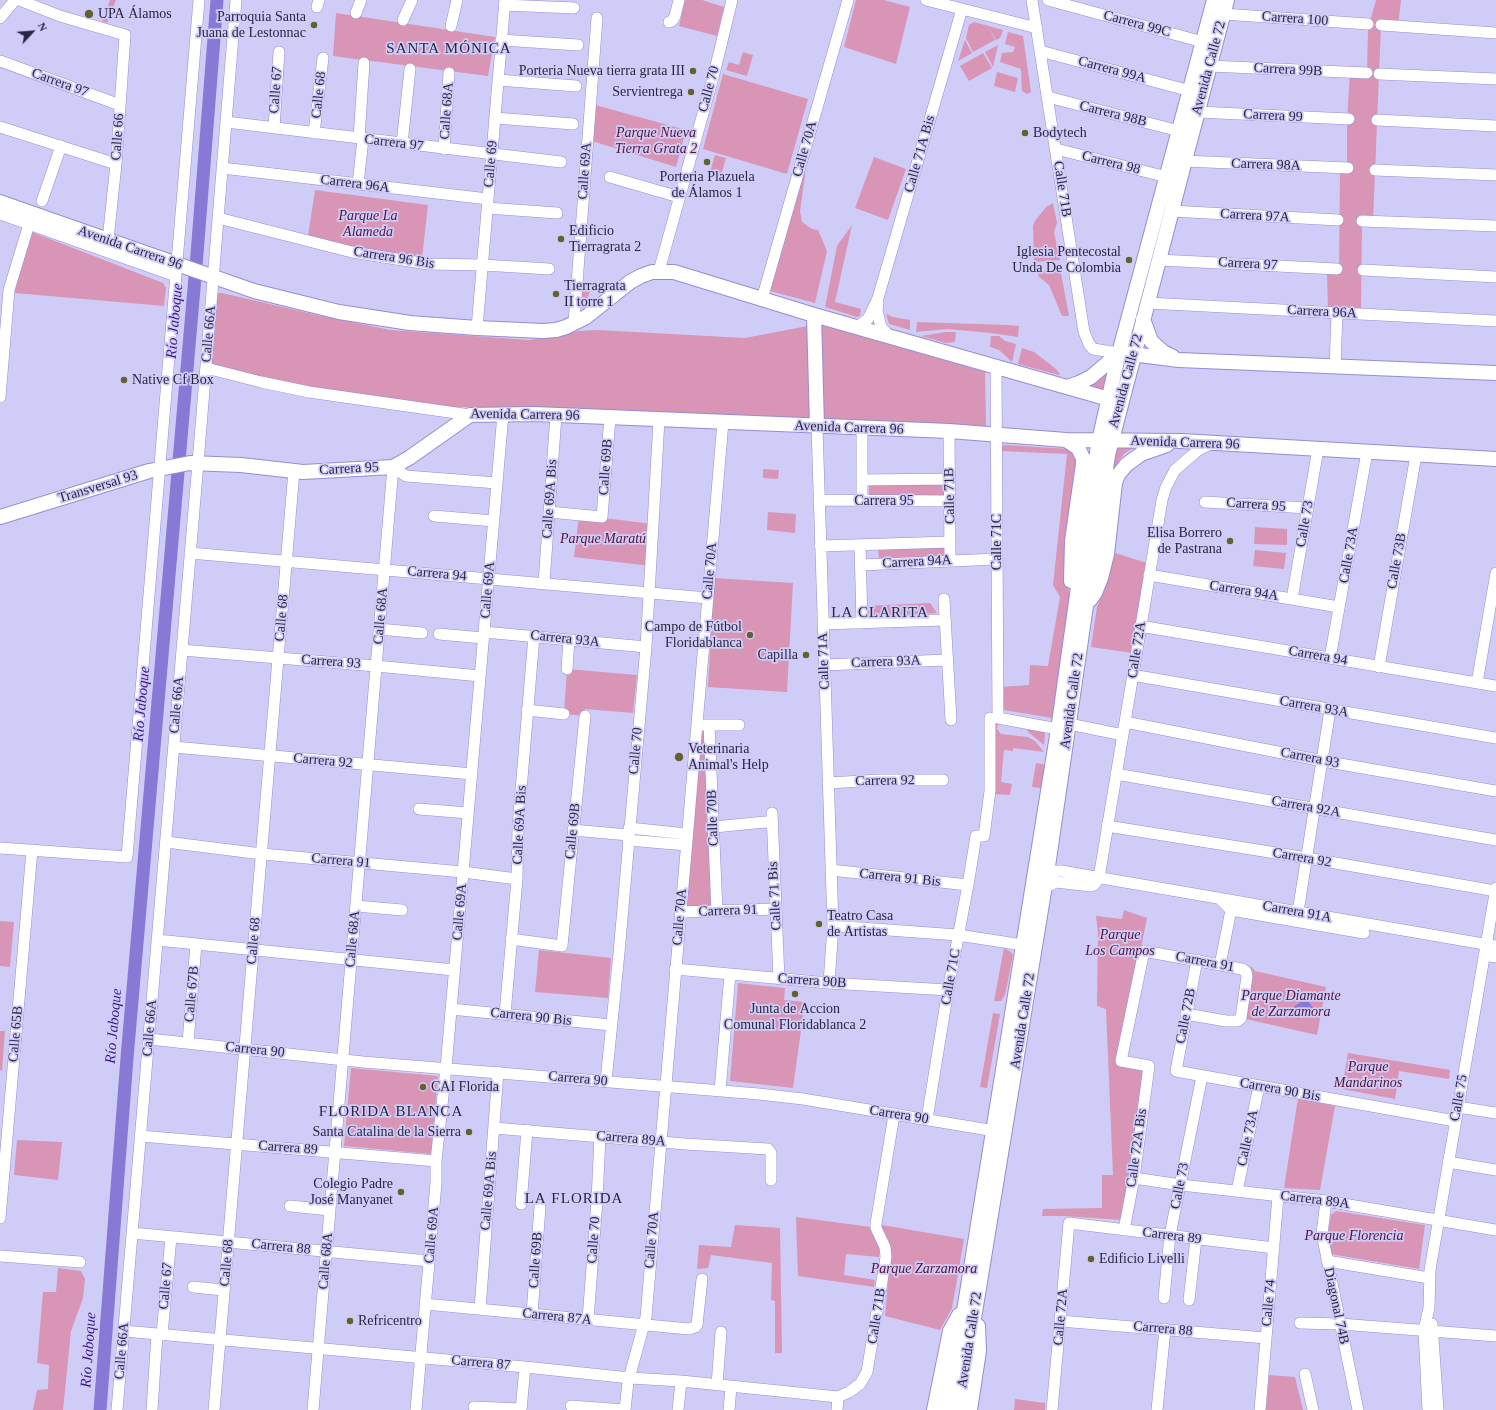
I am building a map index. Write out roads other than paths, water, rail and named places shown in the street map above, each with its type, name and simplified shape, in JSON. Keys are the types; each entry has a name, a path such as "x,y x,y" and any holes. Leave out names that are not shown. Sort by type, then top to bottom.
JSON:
{"main road":[{"name":"Avenida Calle 72","path":"999,1132 1023,945 1039,884 1047,873 1064,727 1073,615 1105,440 1167,177 1214,0"},
{"name":"Avenida Calle 72","path":"948,1410 970,1309 1064,727 1086,606 1106,465 1105,440 1109,399 1126,353 1143,319 1227,0"},
{"name":"Avenida Carrera 96","path":"0,202 108,240 179,269 280,298 339,312 393,322 477,328 543,331 556,330 574,323 586,316 630,282 646,274 659,271 674,272 814,315 1109,399"},
{"name":"Calle 71A","path":"814,315 816,427"},
{"path":"1143,319 1148,334 1154,344 1163,352 1179,360"},
{"path":"1067,387 1091,377 1126,353 1179,360 1496,373"},
{"name":"Avenida Carrera 96","path":"470,415 556,415 816,427 949,431 1066,440 1181,441 1496,459"},
{"path":"393,467 409,458 470,415"},
{"path":"1066,440 1078,448 1083,458 1071,555 1073,615"},
{"path":"1086,606 1095,593 1101,578 1107,554 1115,483 1118,475 1126,465 1141,454 1181,441"},
{"name":"Transversal 93","path":"0,518 166,467 194,463"},
{"name":"Carrera 95","path":"194,463 252,465 294,471 393,467"},
{"name":"Avenida Calle 72","path":"959,1410 970,1309"},
{"path":"934,1410 950,1331 970,1309 980,1340 970,1410"}],"street":[{"path":"0,18 15,0"},
{"name":"Calle 66","path":"19,0 60,16 125,35 116,164 108,240"},
{"path":"0,848 127,857 166,467 199,0"},
{"name":"Calle 66A","path":"117,1410 190,553 194,463 206,368 211,277 218,218 236,0"},
{"path":"356,13 361,0"},
{"path":"403,20 412,0"},
{"path":"451,26 457,0"},
{"path":"669,22 672,21 675,16 679,0"},
{"name":"Calle 70A","path":"762,299 848,0"},
{"path":"926,0 946,2 962,9 1037,28"},
{"name":"Calle 71B","path":"1032,0 1084,332 1088,344 1093,349 1126,353"},
{"name":"Carrera 99C","path":"1048,0 1203,42"},
{"name":"Calle 70","path":"659,271 693,150 730,1"},
{"path":"504,2 574,8"},
{"name":"Calle 69","path":"477,328 504,2"},
{"name":"Calle 71A Bis","path":"857,327 868,319 878,298 962,9"},
{"name":"Carrera 100","path":"1223,14 1368,24"},
{"name":"Calle 69A","path":"574,323 597,18"},
{"path":"1381,25 1496,33"},
{"path":"501,40 578,45"},
{"name":"Carrera 99A","path":"1040,51 1183,89"},
{"name":"Calle 67","path":"274,128 279,52"},
{"name":"Calle 68","path":"314,133 323,58"},
{"name":"Carrera 97","path":"0,61 120,105"},
{"path":"358,184 364,63"},
{"name":"Carrera 99B","path":"1209,66 1367,73"},
{"path":"402,144 410,69"},
{"name":"Calle 68A","path":"444,149 449,74"},
{"path":"1379,74 1496,79"},
{"path":"498,80 576,86"},
{"name":"Carrera 98B","path":"1048,98 1179,131"},
{"name":"Carrera 99","path":"1197,112 1349,119"},
{"path":"495,118 573,124"},
{"path":"1377,120 1496,126"},
{"name":"Carrera 97","path":"226,122 492,155 561,162"},
{"path":"0,127 116,164"},
{"path":"42,201 61,146"},
{"name":"Carrera 98","path":"1056,149 1167,177"},
{"name":"Carrera 98A","path":"1184,161 1348,168"},
{"name":"Carrera 96A","path":"222,168 358,184 557,213"},
{"path":"1375,170 1496,175"},
{"path":"610,177 679,197"},
{"name":"Carrera 97A","path":"1171,212 1338,220"},
{"name":"Avenida Carrera 96","path":"0,214 179,269"},
{"name":"Carrera 96 Bis","path":"218,218 352,252 428,264 482,265 549,269"},
{"path":"1362,221 1496,226"},
{"path":"0,397 9,290 29,224"},
{"name":"Carrera 97","path":"1159,260 1337,269"},
{"path":"1363,270 1496,277"},
{"name":"Calle 71A Bis","path":"878,298 877,311 880,324 890,337"},
{"name":"Carrera 96A","path":"1147,303 1496,321"},
{"path":"1335,366 1337,312"},
{"name":"Calle 71C","path":"927,1120 958,935 990,791 994,718 999,479 996,434 996,366"},
{"name":"Avenida Carrera 96","path":"206,368 309,392 470,415"},
{"name":"Calle 69A","path":"416,1410 436,1183 436,1161 446,1068 503,414"},
{"name":"Calle 69A Bis","path":"544,583 556,415"},
{"name":"Calle 69B","path":"549,512 602,517 610,417"},
{"name":"Calle 70","path":"606,1081 646,647 659,420"},
{"name":"Calle 70A","path":"625,1410 630,1378 644,1325 723,422"},
{"name":"Calle 71A","path":"816,427 833,926 828,983"},
{"path":"862,428 862,501"},
{"name":"Calle 71B","path":"949,431 950,560"},
{"name":"Calle 72A","path":"1099,878 1161,506 1170,478 1175,470 1186,459 1212,443"},
{"name":"Calle 73","path":"1292,599 1318,449"},
{"name":"Calle 73A","path":"1330,658 1367,452"},
{"name":"Calle 73B","path":"1379,667 1416,455"},
{"name":"Calle 68A","path":"314,1410 393,467"},
{"name":"Carrera 95","path":"393,467 406,476 497,483"},
{"name":"Calle 68","path":"214,1410 294,471"},
{"path":"862,480 950,479"},
{"name":"Carrera 95","path":"819,500 950,501"},
{"name":"Carrera 95","path":"1205,502 1308,508"},
{"path":"434,516 494,521"},
{"name":"Carrera 94A","path":"820,546 950,542"},
{"path":"860,545 862,623"},
{"name":"Carrera 94","path":"190,553 708,598"},
{"name":"Carrera 94A","path":"860,565 997,559"},
{"path":"1477,683 1496,573"},
{"name":"Carrera 94A","path":"1149,575 1339,607"},
{"path":"944,600 951,720"},
{"path":"823,624 945,620"},
{"name":"Carrera 94","path":"1140,626 1496,686"},
{"path":"379,629 422,633"},
{"name":"Carrera 93A","path":"439,634 534,636 646,647"},
{"name":"Calle 69A Bis","path":"505,1014 517,880 518,826 534,636"},
{"path":"567,669 569,640"},
{"name":"Carrera 93","path":"182,650 480,676"},
{"name":"Carrera 93A","path":"824,665 947,660"},
{"name":"Carrera 93A","path":"1132,675 1496,738"},
{"path":"528,710 564,714"},
{"path":"1298,912 1330,710"},
{"name":"Calle 69B","path":"511,940 562,946 585,716"},
{"path":"994,718 1123,735"},
{"name":"Carrera 93","path":"1125,722 1322,761 1496,791"},
{"path":"697,725 739,725"},
{"name":"Calle 70B","path":"709,725 717,911"},
{"name":"Carrera 92","path":"174,747 472,774"},
{"name":"Carrera 92A","path":"1116,774 1496,840"},
{"name":"Carrera 92","path":"828,782 943,780"},
{"path":"419,809 468,813"},
{"name":"Calle 71 Bis","path":"714,827 765,822 772,818 779,979"},
{"name":"Carrera 92","path":"1107,826 1306,858 1496,891"},
{"path":"573,830 686,839"},
{"name":"Carrera 91","path":"166,842 262,854 463,872 517,880"},
{"name":"Calle 65B","path":"0,1214 32,850"},
{"name":"Carrera 91 Bis","path":"831,870 968,885"},
{"name":"Carrera 91A","path":"1047,873 1061,871 1298,912 1489,949 1496,957"},
{"path":"1039,884 1056,882 1091,886 1094,885 1099,878"},
{"name":"Calle 75","path":"1428,1410 1429,1278 1455,1120 1489,949 1496,888"},
{"path":"1219,898 1231,910 1364,933"},
{"path":"356,906 402,910"},
{"name":"Carrera 91","path":"680,912 776,909"},
{"path":"1220,965 1231,910"},
{"path":"833,926 958,935 1023,945"},
{"path":"157,940 454,970"},
{"name":"Calle 67B","path":"188,1043 196,944"},
{"name":"Carrera 91","path":"1149,1066 1121,1061 1144,950 1197,960 1246,972 1247,976 1241,1018 1237,1021 1226,1021 1186,1014"},
{"name":"Calle 72B","path":"1176,1071 1197,960"},
{"name":"Carrera 90B","path":"675,969 828,983 948,990"},
{"path":"720,1091 730,974"},
{"name":"Carrera 90 Bis","path":"451,1009 611,1025"},
{"name":"Carrera 90","path":"149,1039 343,1059 802,1099 999,1132"},
{"name":"Calle 72A Bis","path":"1124,1230 1134,1178 1149,1066"},
{"name":"Carrera 90 Bis","path":"1176,1071 1455,1120"},
{"name":"Calle 69A Bis","path":"480,1309 498,1072"},
{"name":"Calle 73","path":"1164,1298 1170,1235 1202,1076"},
{"name":"Calle 73A","path":"1237,1191 1259,1086"},
{"path":"1458,1107 1496,1113"},
{"name":"Calle 71B","path":"838,1397 849,1392 860,1384 868,1372 886,1257 885,1247 876,1228 876,1224 894,1115"},
{"name":"Carrera 89A","path":"494,1128 660,1142 768,1149 772,1153 771,1180"},
{"path":"521,1204 527,1130"},
{"name":"Carrera 89","path":"140,1136 335,1151 436,1161"},
{"name":"Calle 70","path":"588,1320 600,1136"},
{"path":"1448,1162 1496,1170"},
{"name":"Carrera 89A","path":"1134,1178 1368,1207 1438,1221 1496,1230"},
{"name":"Calle 74","path":"1260,1410 1278,1196"},
{"name":"Diagonal 74B","path":"1326,1201 1322,1234 1358,1410"},
{"path":"290,1206 330,1210"},
{"name":"Calle 69B","path":"532,1314 540,1206"},
{"name":"Calle 72A","path":"1052,1410 1069,1223"},
{"name":"Carrera 89","path":"1069,1223 1274,1248"},
{"name":"Carrera 88","path":"132,1233 429,1261"},
{"name":"Calle 67","path":"152,1410 170,1237"},
{"path":"1189,1300 1196,1238"},
{"path":"0,1256 80,1262"},
{"path":"1327,1261 1429,1278"},
{"name":"Carrera 87A","path":"426,1304 689,1329 697,1325 702,1279"},
{"path":"193,1287 224,1290"},
{"name":"Carrera 88","path":"1060,1321 1266,1338"},
{"path":"1300,1323 1340,1324 1496,1336"},
{"path":"1157,1410 1165,1329"},
{"name":"Carrera 87","path":"124,1331 525,1366 630,1378 680,1381 838,1397"},
{"name":"Calle 75","path":"1429,1331 1438,1410"},
{"path":"717,1385 722,1332"},
{"path":"474,1407 521,1409 525,1366"},
{"path":"1305,1374 1313,1410"},
{"path":"678,1410 680,1381"},
{"path":"729,1410 731,1387"},
{"path":"837,1410 838,1397"},
{"path":"571,1406 625,1410"}],"waterway":[{"name":"Río Jaboque","path":"100,1410 127,1058 197,254 217,0"}],"place":[{"name":"UPA Álamos","path":"89,14"},
{"name":"Parroquia Santa Juana de Lestonnac","path":"314,25"},
{"name":"Porteria Nueva tierra grata III","path":"693,71"},
{"name":"Servientrega","path":"691,92"},
{"name":"Bodytech","path":"1025,133"},
{"name":"Porteria Plazuela de Álamos 1","path":"707,162"},
{"name":"Edificio Tierragrata 2","path":"561,239"},
{"name":"Iglesia Pentecostal Unda De Colombia","path":"1129,260"},
{"name":"Tierragrata II torre 1","path":"556,294"},
{"name":"Native Cf Box","path":"124,380"},
{"name":"Elisa Borrero de Pastrana","path":"1230,541"},
{"name":"Campo de Fútbol Floridablanca","path":"750,635"},
{"name":"Capilla","path":"806,655"},
{"name":"Veterinaria Animal's Help","path":"679,757"},
{"name":"Teatro Casa de Artistas","path":"819,924"},
{"name":"Junta de Accion Comunal Floridablanca 2","path":"795,994"},
{"name":"CAI Florida","path":"423,1087"},
{"name":"Santa Catalina de la Sierra","path":"469,1132"},
{"name":"Colegio Padre José Manyanet","path":"401,1192"},
{"name":"Edificio Livelli","path":"1091,1259"},
{"name":"Refricentro","path":"350,1321"}],"district":[{"name":"SANTA MÓNICA","path":"449,49"},
{"name":"LA CLARITA","path":"880,613"},
{"name":"FLORIDA BLANCA","path":"391,1112"},
{"name":"LA FLORIDA","path":"574,1199"}],"park label":[{"name":"Parque Nueva Tierra Grata 2","path":"656,142"},
{"name":"Parque La Alameda","path":"368,224"},
{"name":"Parque Maratú","path":"603,539"},
{"name":"Parque Los Campos","path":"1120,944"},
{"name":"Parque Diamante de Zarzamora","path":"1291,1004"},
{"name":"Parque Mandarinos","path":"1368,1076"},
{"name":"Parque Florencia","path":"1354,1236"},
{"name":"Parque Zarzamora","path":"924,1269"}]}
